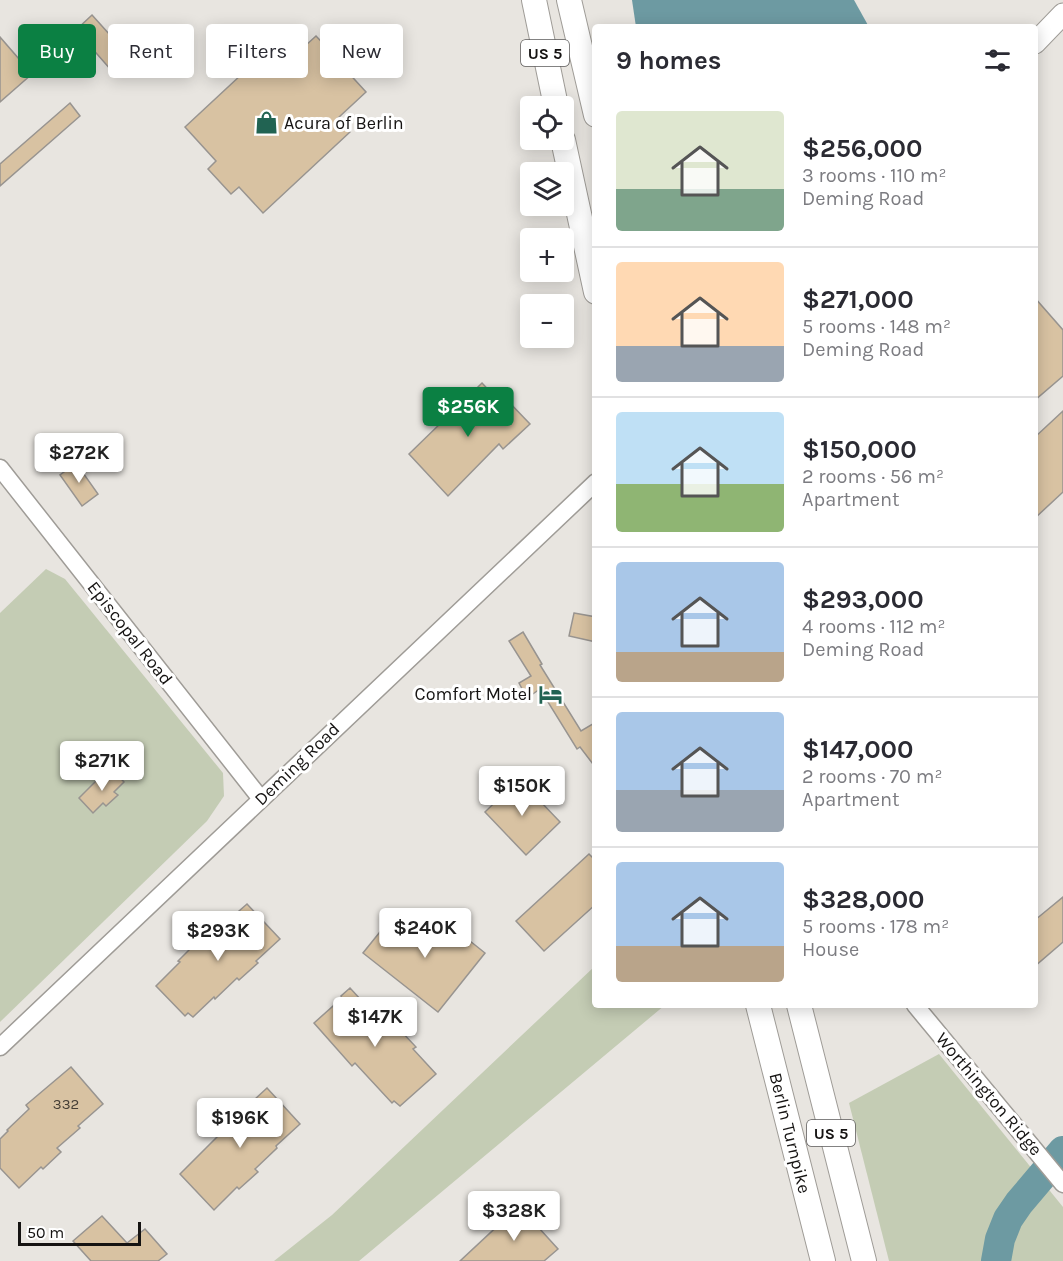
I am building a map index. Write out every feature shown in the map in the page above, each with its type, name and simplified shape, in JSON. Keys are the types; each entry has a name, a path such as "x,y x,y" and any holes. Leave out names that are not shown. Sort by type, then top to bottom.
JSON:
{"highway":[{"name":"US 5","path":"534,0 554,96"},
{"name":"US 5","path":"569,0 592,98"},
{"path":"565,150 592,274"},
{"name":"Berlin Turnpike","path":"759,1008 823,1261"},
{"name":"US 5","path":"800,1008 864,1261"}],"main road":[{"path":"1038,40 1063,14"}],"street":[{"name":"Episcopal Road","path":"0,468 261,799"},
{"name":"Deming Road","path":"0,1047 592,486"},
{"name":"Worthington Ridge","path":"917,1008 1063,1184"}],"green space":[{"path":"46,569 65,579 223,773 224,796 207,821 0,1022 0,613"},
{"path":"592,969 592,1008 661,1008 359,1261 274,1261 332,1215"},
{"path":"939,1054 1063,1207 1063,1261 889,1261 849,1103"}],"water":[{"path":"632,0 854,0 867,24 636,24"}],"building":[{"path":"92,15 108,33 108,67 96,53 96,24 82,24"},
{"name":"Acura of Berlin","path":"316,36 320,40 320,78 353,78 366,92 338,118 350,132 263,213 239,187 231,194 208,169 216,161 185,127 238,78 308,78 308,43"},
{"path":"0,37 18,58 18,78 27,78 0,102"},
{"path":"70,103 80,116 0,186 0,164"},
{"path":"1038,301 1063,330 1063,376 1038,397"},
{"path":"482,383 498,400 503,396 530,424 503,449 499,444 448,496 409,454"},
{"path":"1063,411 1063,492 1038,515 1038,434"},
{"path":"76,463 98,494 82,506 60,475"},
{"path":"574,613 592,616 592,641 569,636"},
{"name":"Comfort Motel","path":"523,632 542,664 540,665 581,731 592,724 592,763 580,747 577,749 540,689 527,698 519,683 531,676 509,641"},
{"path":"113,770 124,782 114,792 118,795 106,806 103,803 93,813 79,798 100,777 103,780"},
{"path":"519,779 560,822 526,855 485,812"},
{"path":"589,854 592,857 592,908 544,951 516,921"},
{"path":"1063,897 1063,942 1038,963 1038,918"},
{"path":"247,904 280,939 239,980 237,978 193,1017 188,1013 185,1016 156,986 196,943 199,946"},
{"path":"396,912 430,939 445,921 485,953 438,1012 363,953"},
{"path":"350,988 373,1013 376,1010 396,1033 400,1030 416,1047 413,1049 436,1074 400,1106 394,1101 392,1103 355,1063 352,1066 314,1023"},
{"path":"71,1067 103,1104 57,1148 61,1152 19,1188 0,1168 0,1139 29,1109 26,1105"},
{"path":"267,1088 300,1124 255,1169 258,1172 239,1189 237,1187 214,1210 180,1174 225,1129 223,1127"},
{"path":"519,1206 558,1249 544,1261 460,1261"},
{"path":"102,1216 127,1243 145,1229 167,1254 158,1261 91,1261 73,1241"}],"waterway":[{"path":"996,1261 1000,1239 1008,1219 1063,1151"}],"place":[{"name":"Acura of Berlin","path":"266,123"},
{"name":"Comfort Motel","path":"550,694"}]}
